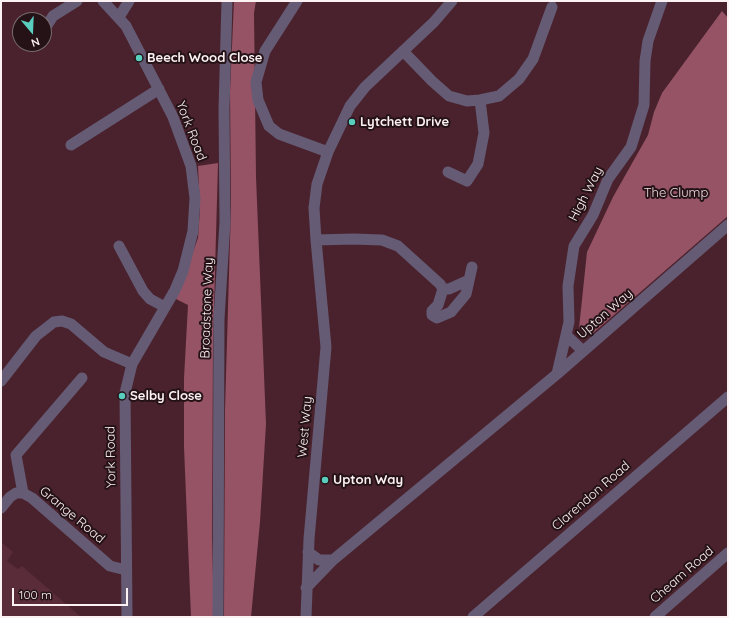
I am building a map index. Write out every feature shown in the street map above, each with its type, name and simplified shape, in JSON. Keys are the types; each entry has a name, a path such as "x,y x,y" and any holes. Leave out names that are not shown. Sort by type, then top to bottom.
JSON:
{"street":[{"path":"52,18 77,1"},
{"name":"York Road","path":"103,1 119,17 132,37 159,89 180,134 191,166 195,198 193,231 182,271 175,290 132,364 125,393 126,570 128,617"},
{"path":"119,17 129,1"},
{"name":"Broadstone Way","path":"218,617 219,319 225,222 224,109 227,1"},
{"path":"297,1 265,51 256,82 258,100 269,126 279,134 328,152"},
{"name":"West Way","path":"306,617 308,552 326,347 314,208 317,184 328,152 350,106 365,87 434,22 452,1"},
{"name":"High Way","path":"557,374 569,322 568,286 574,246 593,215 608,179 631,147 644,105 645,61 648,41 662,1"},
{"path":"404,51 432,81 449,96 467,101 498,96 519,79 533,59 552,7"},
{"path":"71,145 159,89"},
{"path":"448,172 467,181 478,164 484,133 480,100"},
{"name":"Upton Way","path":"306,588 333,560 583,352 728,225"},
{"path":"316,240 382,240 398,246 440,284 443,289 438,305 432,310 432,315 437,318 451,312 466,294 472,267"},
{"path":"119,246 143,291 150,299 165,307"},
{"path":"443,289 449,289 469,280"},
{"path":"1,381 36,336 54,322 62,321 71,324 104,352 132,364"},
{"path":"566,335 583,352"},
{"path":"23,493 16,455 82,378"},
{"name":"Clarendon Road","path":"473,617 728,397"},
{"name":"Grange Road","path":"1,508 10,497 16,493 23,493 40,505 110,566 126,570"},
{"path":"308,552 319,560 333,560"},
{"name":"Cheam Road","path":"655,617 728,553"}],"shaded area":[{"path":"1,542 13,552 7,561 18,569 22,566 81,617 1,617"}],"green space":[{"path":"234,1 256,1 254,13 256,177 266,424 260,522 251,617 224,617 225,410 231,205 230,91"},
{"name":"The Clump","path":"722,11 728,18 728,216 591,335 579,328 587,252 613,197 648,135 654,112 662,93"},
{"path":"218,163 213,344 212,538 214,617 191,617 184,447 184,378 188,305 176,299 198,238 200,209 198,166"}],"place":[{"name":"Beech Wood Close","path":"139,58"},
{"name":"Lytchett Drive","path":"352,122"},
{"name":"Selby Close","path":"122,396"},
{"name":"Upton Way","path":"325,480"}]}
